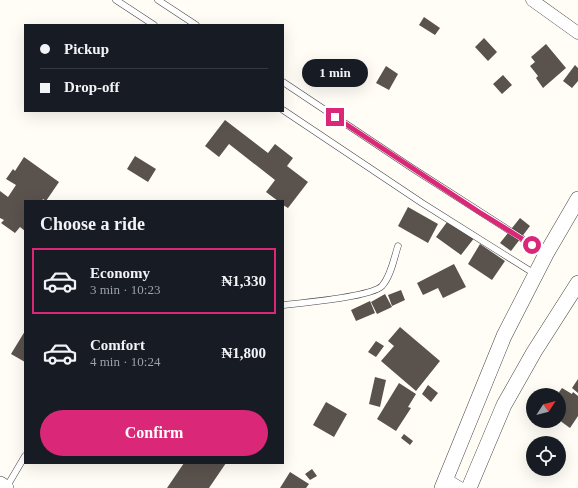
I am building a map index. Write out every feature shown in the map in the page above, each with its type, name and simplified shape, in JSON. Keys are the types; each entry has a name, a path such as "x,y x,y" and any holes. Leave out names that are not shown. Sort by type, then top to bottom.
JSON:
{"street":[{"path":"532,0 578,33"},
{"path":"460,488 444,484 504,336 535,274 578,199"},
{"path":"469,488 504,405 534,352 578,283"},
{"path":"0,484 6,488"}],"lane":[{"path":"116,0 152,24"},
{"path":"158,0 194,24"},
{"path":"284,83 473,208 546,254"},
{"path":"284,111 422,202 535,274"},
{"path":"284,305 318,301 377,290 386,279 398,246"},
{"path":"6,488 24,458"}],"building":[{"path":"424,17 440,28 435,35 419,25"},
{"path":"484,38 497,52 488,61 475,47"},
{"path":"546,44 566,68 543,88 536,78 538,76 530,66 535,62 531,57"},
{"path":"575,65 578,68 578,81 572,88 563,81"},
{"path":"386,66 398,74 389,90 376,83"},
{"path":"503,75 512,85 502,94 493,84"},
{"path":"225,120 268,153 275,144 293,158 287,166 308,182 288,208 284,206 284,200 277,200 266,192 275,180 229,144 219,157 205,146"},
{"path":"135,156 156,169 148,182 127,169"},
{"path":"24,157 59,182 47,200 24,200 24,230 20,227 15,233 1,223 4,220 0,218 0,191 8,197 16,185 6,179 13,169 15,171"},
{"path":"408,207 438,224 428,243 398,226"},
{"path":"450,218 475,237 461,255 436,237"},
{"path":"520,218 530,226 511,251 500,243"},
{"path":"480,244 505,261 492,280 468,264"},
{"path":"454,264 466,287 443,298 438,288 423,295 417,283"},
{"path":"401,290 405,300 392,306 388,295"},
{"path":"385,294 392,307 377,314 371,302"},
{"path":"370,301 375,313 356,321 351,310"},
{"path":"400,327 440,361 416,391 381,361 394,346 388,341"},
{"path":"24,333 24,361 11,354"},
{"path":"376,341 384,346 376,357 368,352"},
{"path":"375,377 386,380 380,407 369,404"},
{"path":"578,379 578,393 572,388"},
{"path":"399,383 416,394 408,407 411,408 396,431 377,419"},
{"path":"428,385 438,393 431,402 422,394"},
{"path":"566,390 572,394 573,392 578,396 578,416 570,428 566,425"},
{"path":"326,402 347,414 334,437 313,425"},
{"path":"404,434 413,441 410,445 401,438"},
{"path":"183,464 225,464 209,488 167,488"},
{"path":"312,469 317,476 310,480 305,474"},
{"path":"290,472 309,484 306,488 280,488"}],"route":[{"path":"335,117 479,212 532,245"}]}
